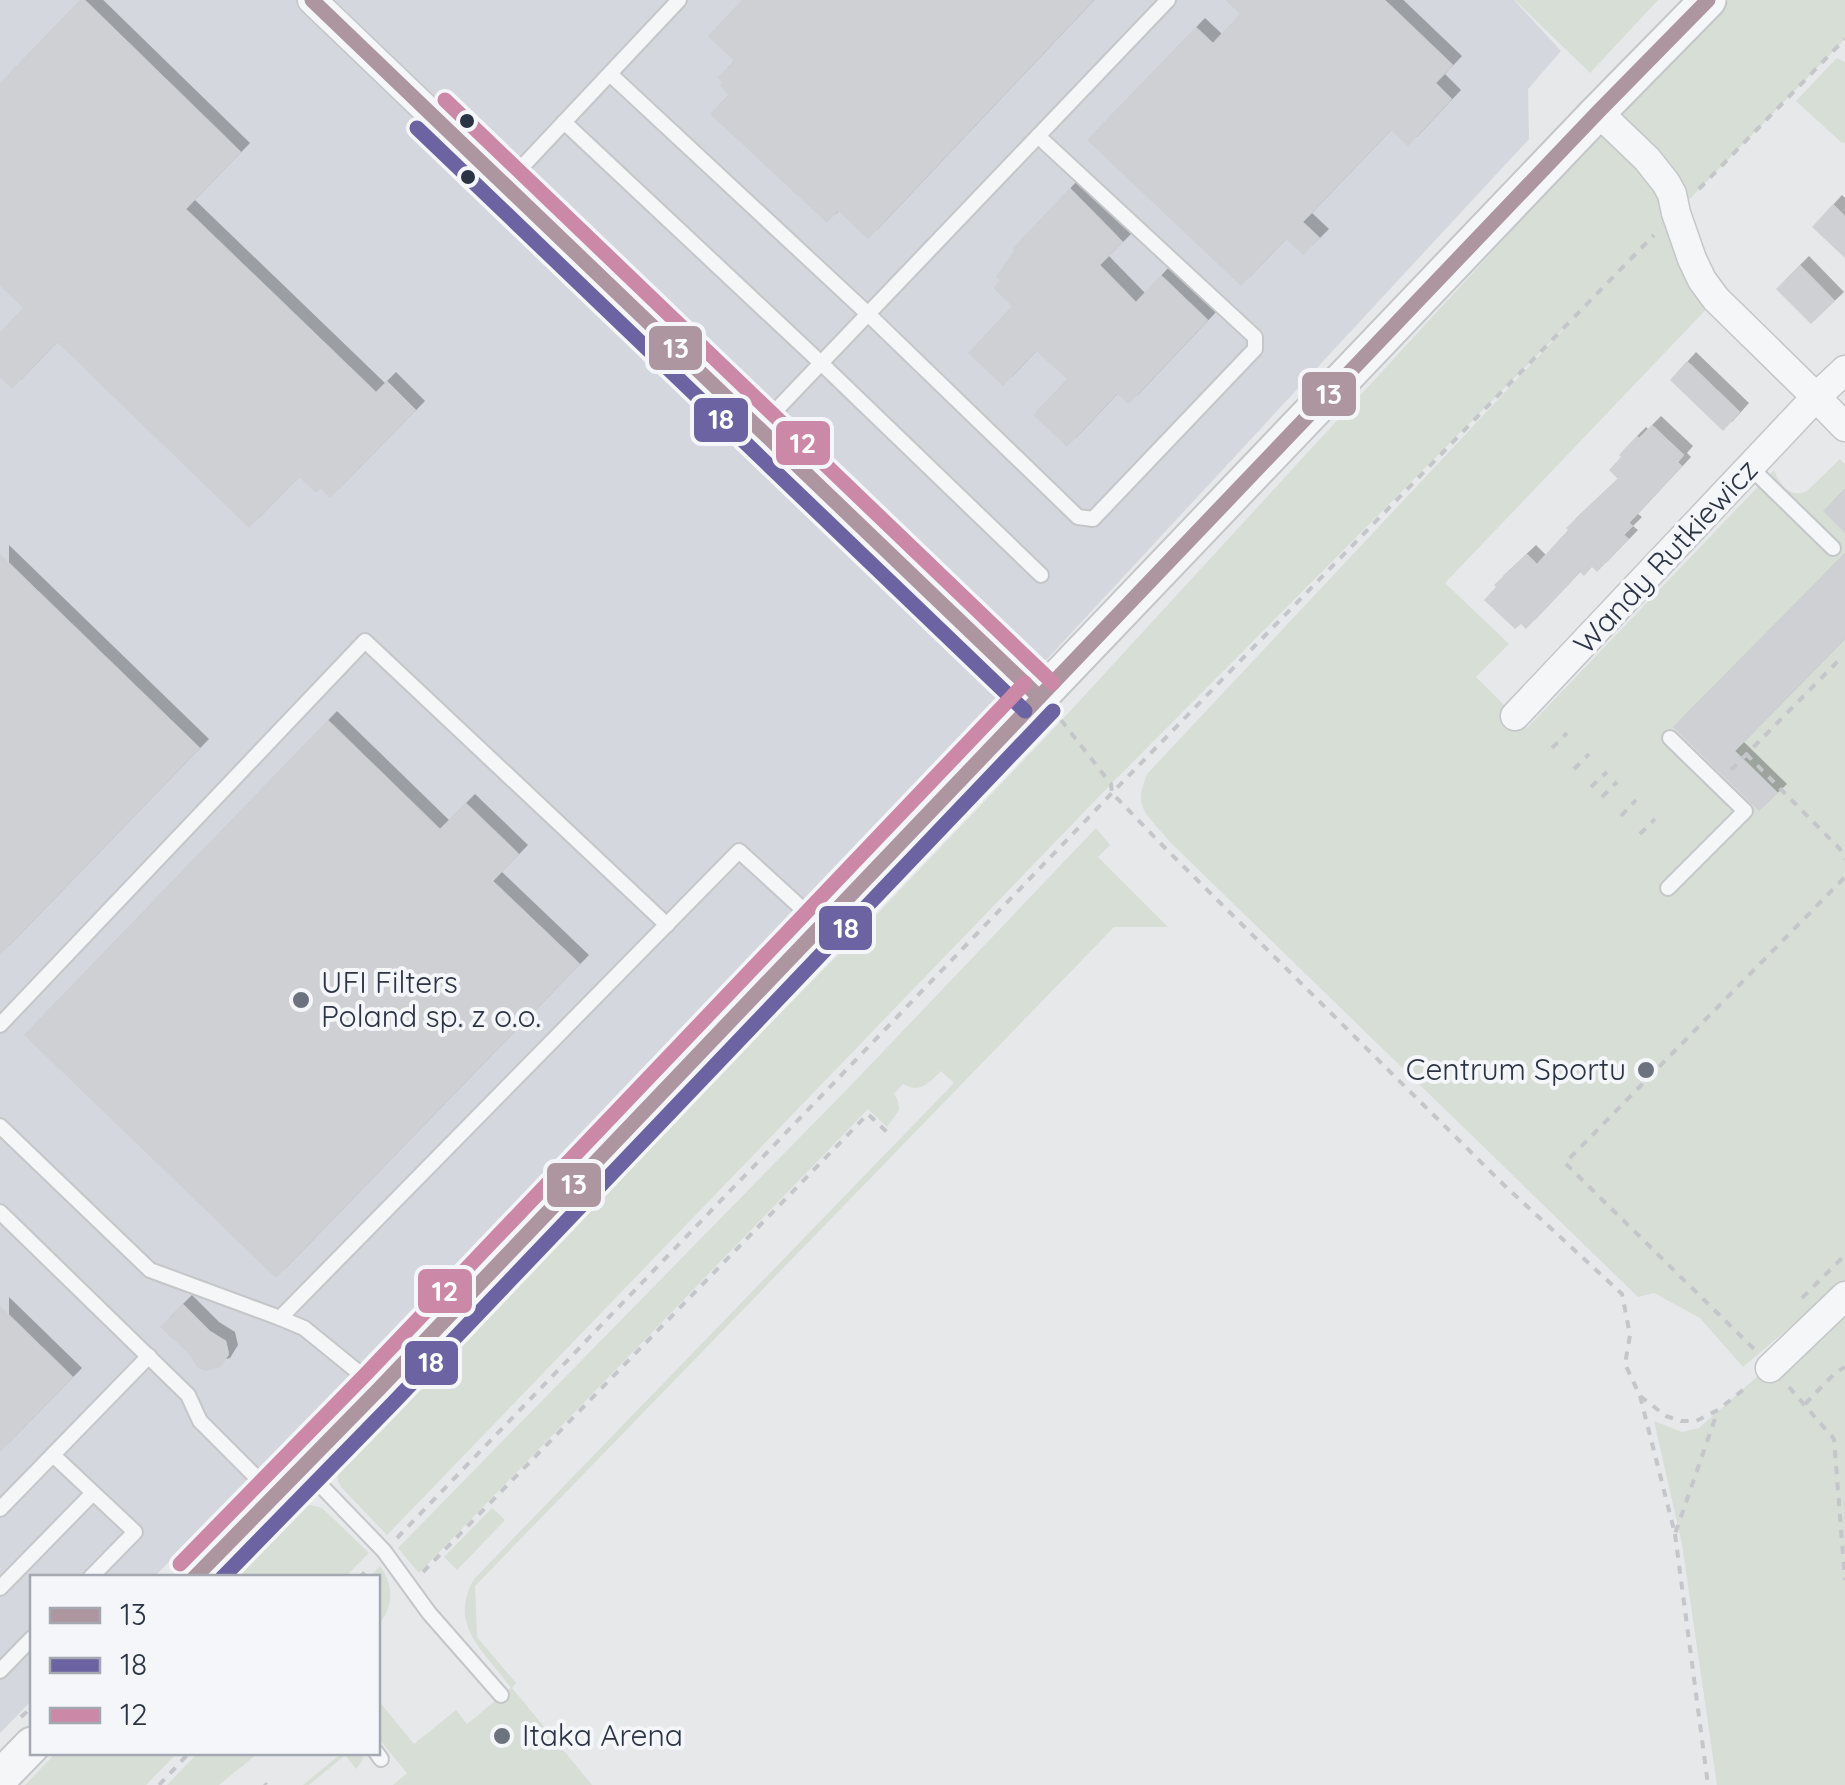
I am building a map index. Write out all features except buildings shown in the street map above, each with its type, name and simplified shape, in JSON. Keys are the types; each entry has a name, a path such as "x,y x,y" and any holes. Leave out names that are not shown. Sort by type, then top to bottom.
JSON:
{"street":[{"path":"312,0 1039,697"},
{"path":"210,1572 274,1495 1708,0"},
{"path":"1598,112 1656,170 1672,194 1702,280 1716,299 1845,427"},
{"name":"Wandy Rutkiewicz","path":"1515,716 1845,370"},
{"path":"1770,1368 1845,1296"},
{"path":"0,1778 30,1747"}],"lane":[{"path":"505,184 679,0"},
{"path":"759,428 1168,0"},
{"path":"610,74 868,314 1078,518 1093,519 1255,349 1254,338 1038,136"},
{"path":"564,122 1041,575"},
{"path":"1750,467 1833,548"},
{"path":"0,1025 365,641 667,925"},
{"path":"1668,888 1745,812 1670,738"},
{"path":"280,1318 739,851 820,926"},
{"path":"0,1126 150,1270 304,1328 379,1389"},
{"path":"0,1212 188,1395 200,1421 274,1495"},
{"path":"0,1509 149,1356"},
{"path":"52,1455 135,1532 93,1575"},
{"path":"302,1466 384,1551 501,1695"},
{"path":"0,1588 93,1493"},
{"path":"0,1671 30,1640"}],"path":[{"path":"362,1575 1112,793 1845,39"},
{"path":"1717,784 1839,660"},
{"path":"1039,697 1062,720 1111,784 1112,793 1504,1185 1622,1294 1630,1336 1625,1364 1640,1396 1675,1534 1708,1785"},
{"path":"1552,748 1567,733"},
{"path":"1574,769 1589,754"},
{"path":"1746,754 1840,849 1845,859"},
{"path":"1591,787 1606,772"},
{"path":"1602,797 1617,782"},
{"path":"1621,816 1636,800"},
{"path":"1640,834 1655,819"},
{"path":"1845,877 1564,1163 1760,1354 1834,1439 1845,1580"},
{"path":"409,1586 868,1114 891,1136"},
{"path":"1804,1404 1845,1367"},
{"path":"1640,1396 1666,1416 1696,1422 1718,1410 1770,1368"},
{"path":"1675,1534 1718,1410"},
{"path":"159,1785 187,1755"}],"shaded area":[{"path":"0,0 1514,0 1561,51 1528,89 1529,139 1025,683 817,890 156,1575 30,1575 30,1702 0,1733"},
{"path":"1515,0 1658,0 1590,73"},
{"path":"1729,0 1845,0 1845,39 1676,213 1716,299 1445,583 1509,644 1476,677 1527,728 1774,470 1786,489 1801,493 1840,459 1845,464 1845,1280 1743,1367 1700,1318 1654,1293 1638,1297 1170,842 1142,803 1148,773 1582,310 1111,784 387,1535 342,1488 336,1463 837,956 1062,720 1604,130"},
{"path":"1837,58 1845,62 1845,143 1796,101"},
{"path":"1096,828 1110,845 1098,857 1168,927 1114,927 475,1586 477,1637 516,1683 512,1688 592,1785 393,1785 407,1773 380,1740 380,1702 414,1744 456,1710 467,1724 511,1688 467,1625 467,1596 474,1579 954,1083 941,1071 919,1087 903,1084 894,1094 899,1110 887,1127 868,1109 419,1573 398,1548 857,1079"},
{"path":"1845,1299 1845,1785 1717,1785 1682,1544 1654,1421 1682,1432 1699,1428"},
{"path":"298,1502 322,1508 369,1553 347,1575 238,1575 234,1569"},
{"path":"492,1508 505,1520 457,1570 444,1557"},
{"path":"380,1566 388,1581 390,1596 380,1622 380,1575 371,1575"},
{"path":"53,1755 175,1755 146,1785 25,1785"},
{"path":"195,1755 256,1755 219,1785 167,1785"},
{"path":"340,1755 345,1755 309,1785 303,1785"},
{"path":"345,1755 363,1755 356,1769"}],"transit line":[{"name":"13","path":"312,0 1039,697"},
{"name":"13","path":"197,1575 1708,0"},
{"name":"12","path":"445,100 1053,683"},
{"name":"18","path":"417,128 1025,711"},
{"name":"12","path":"180,1564 1025,683"},
{"name":"18","path":"225,1575 1053,711"}],"place":[{"name":"UFI Filters Poland sp. z o.o.","path":"301,1000"},
{"name":"Centrum Sportu","path":"1646,1070"},
{"name":"Itaka Arena","path":"502,1736"}]}
